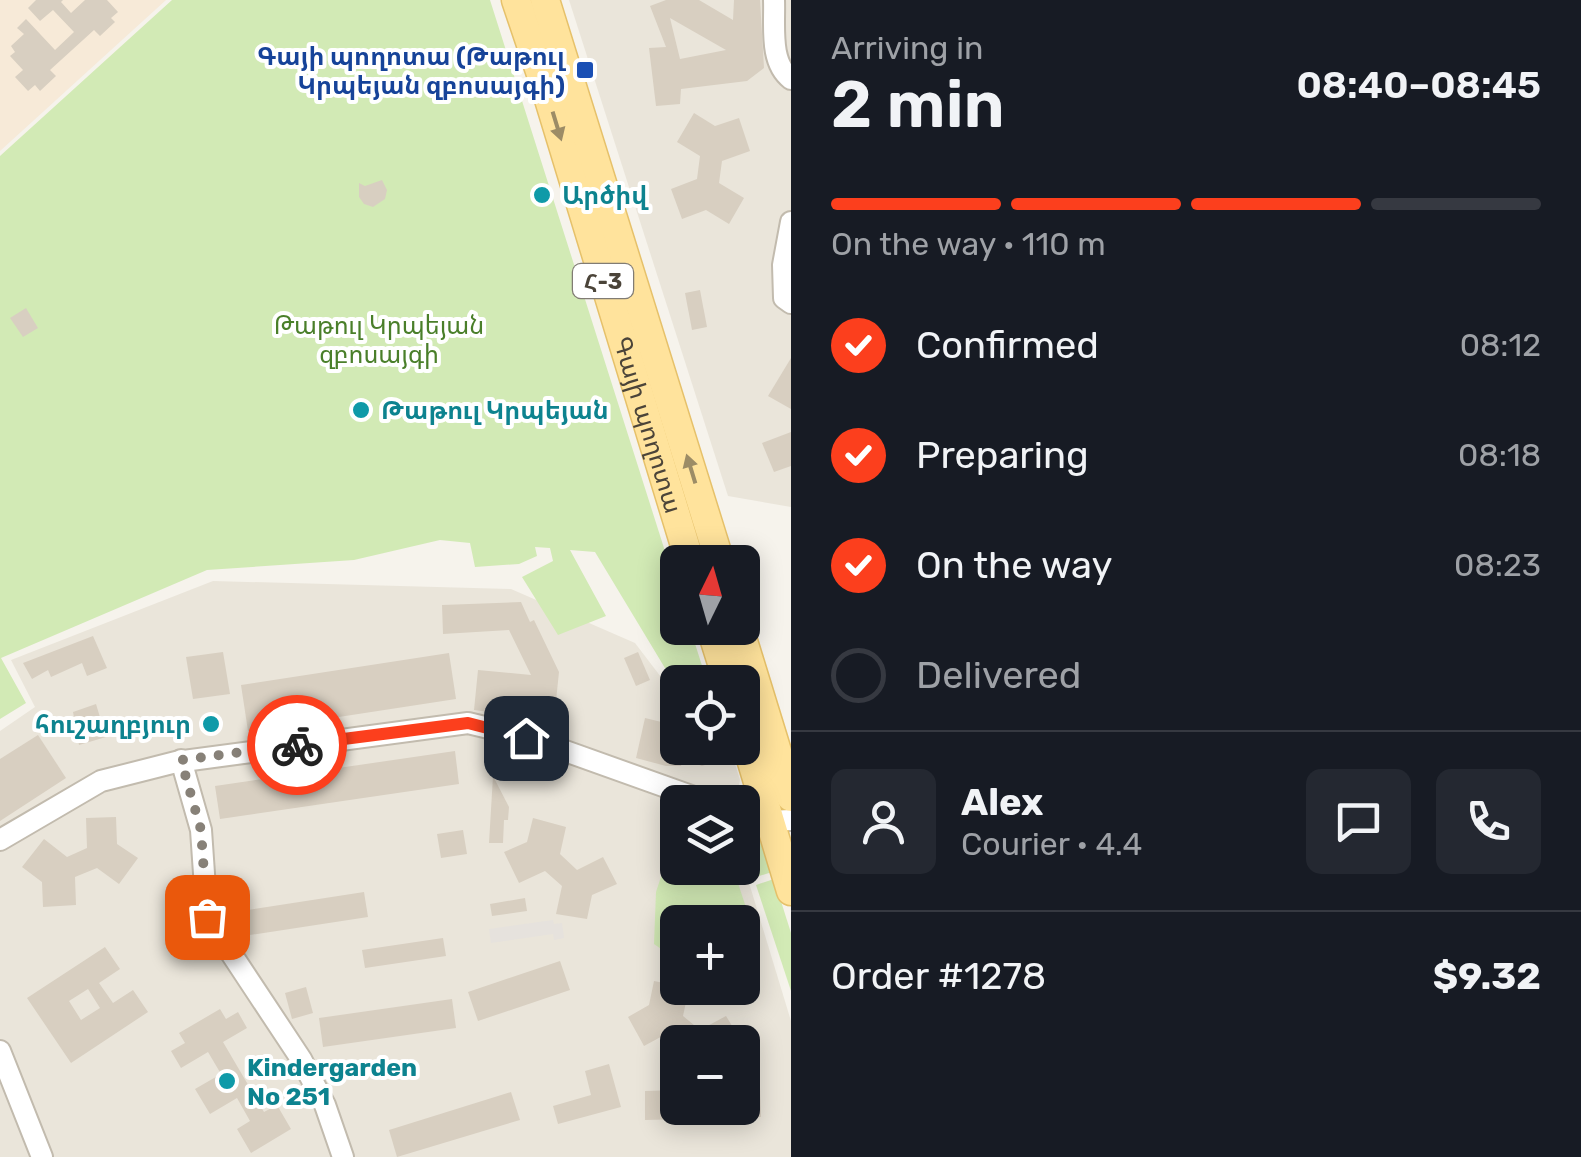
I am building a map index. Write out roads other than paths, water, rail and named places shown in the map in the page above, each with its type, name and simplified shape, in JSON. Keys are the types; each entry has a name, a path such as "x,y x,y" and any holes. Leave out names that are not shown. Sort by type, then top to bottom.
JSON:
{"main road":[{"name":"Գայի պողոտա","path":"516,0 685,545"},
{"name":"Գայի պողոտա","path":"546,0 715,545"},
{"path":"744,645 791,797"},
{"path":"758,765 781,821 791,891"}],"street":[{"path":"774,0 777,61 791,80"},
{"path":"791,222 783,265 784,298 791,304"},
{"path":"0,840 101,781 181,760 468,723 526,738 660,785"},
{"path":"181,760 201,830 207,917 301,1058 324,1104 342,1157"},
{"path":"0,1051 42,1157"}],"place":[{"name":"Գայի պողոտա (Թաթուլ Կրպեյան զբոսայգի)","path":"585,70"},
{"name":"Արծիվ","path":"542,195"},
{"name":"Թաթուլ Կրպեյան","path":"361,410"},
{"name":"հուշաղբյուր","path":"211,724"},
{"name":"Kindergarden No 251","path":"227,1081"}],"park label":[{"name":"Թաթուլ Կրպեյան զբոսայգի","path":"379,340"}]}
